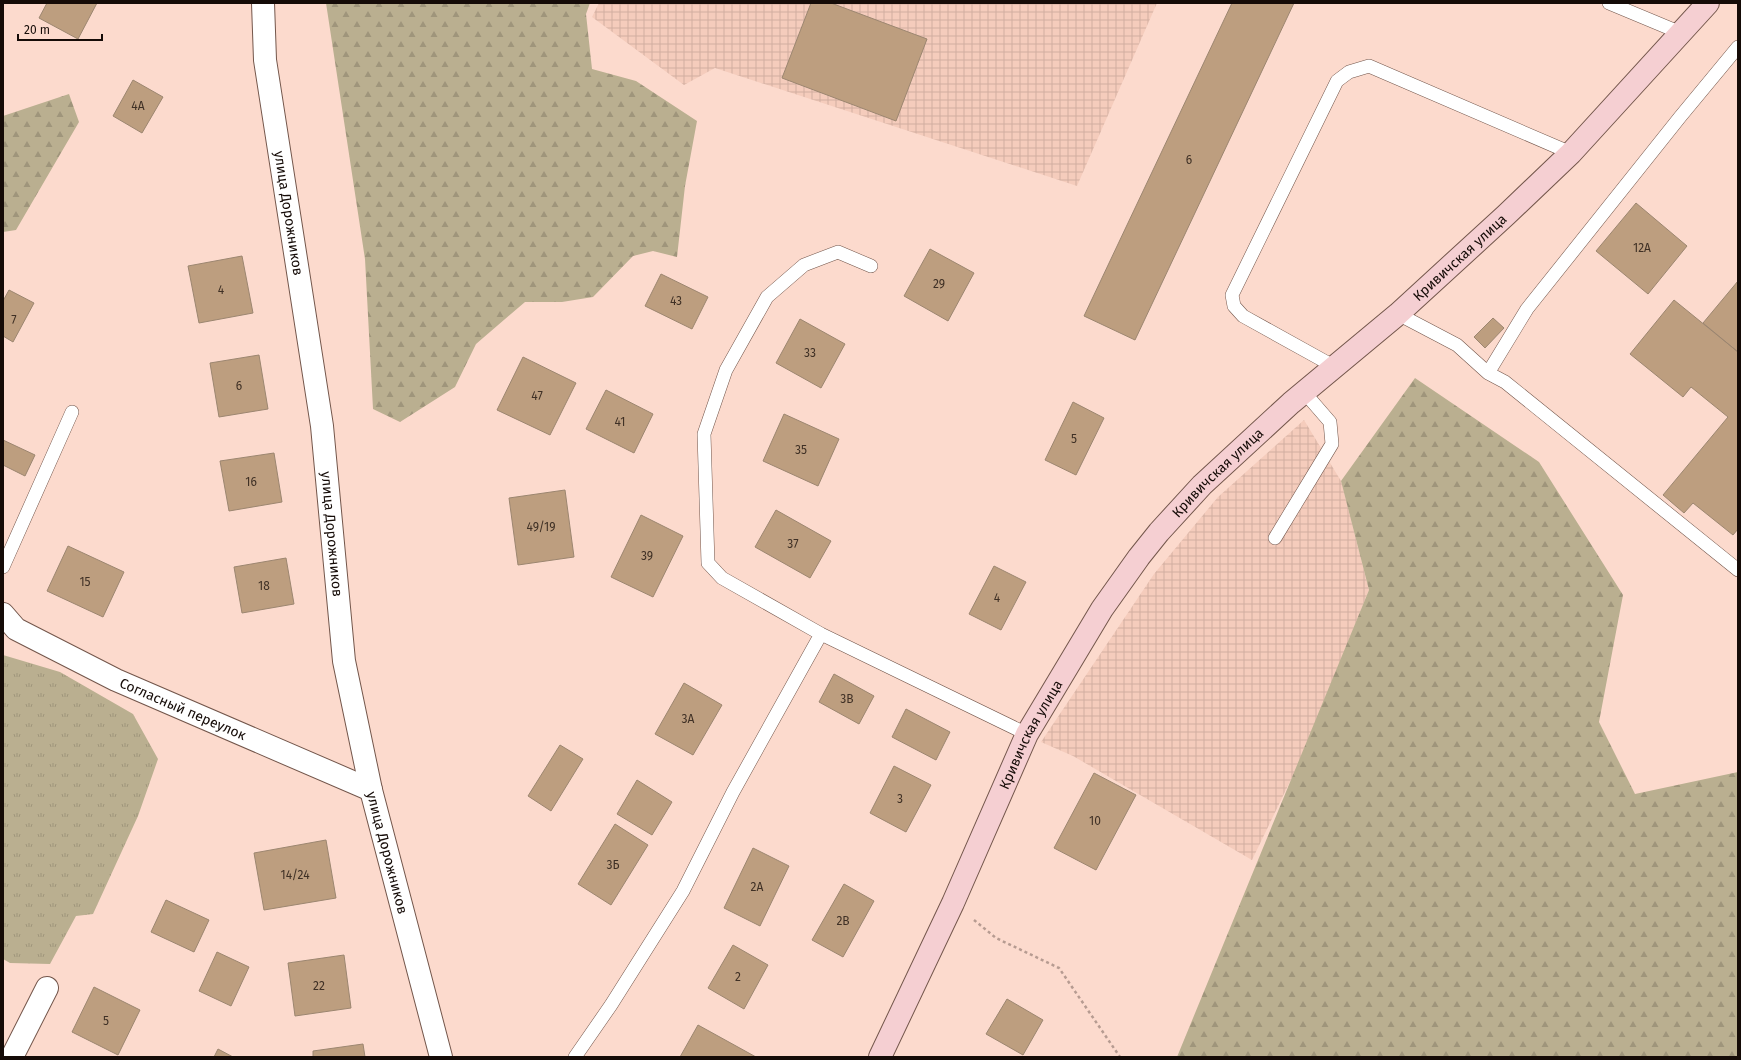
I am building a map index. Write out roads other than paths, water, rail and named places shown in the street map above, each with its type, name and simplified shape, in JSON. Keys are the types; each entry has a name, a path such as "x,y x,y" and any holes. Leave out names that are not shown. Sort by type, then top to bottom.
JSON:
{"street":[{"name":"улица Дорожников","path":"263,3 265,60 322,426 344,661 371,790 441,1057"},
{"name":"Кривичская улица","path":"880,1057 953,903 1027,734 1119,582 1159,532 1202,485 1304,392 1398,314 1506,215 1571,153 1708,3"},
{"name":"Согласный переулок","path":"3,614 16,629 116,680 371,790"},
{"path":"12,1057 47,988"}],"lane":[{"path":"1610,3 1681,33"},
{"path":"1488,373 1526,310 1680,117 1738,47"},
{"path":"1335,366 1243,316 1234,306 1232,295 1337,81 1349,72 1369,66 1571,153"},
{"path":"871,266 838,252 804,265 766,297 726,370 704,434 708,563 722,578 821,634 1027,734"},
{"path":"1398,314 1457,345 1488,373 1505,382 1738,570"},
{"path":"1275,538 1332,444 1330,422 1304,392"},
{"path":"3,567 72,412"},
{"path":"575,1057 612,1005 683,891 733,792 821,634"}]}
